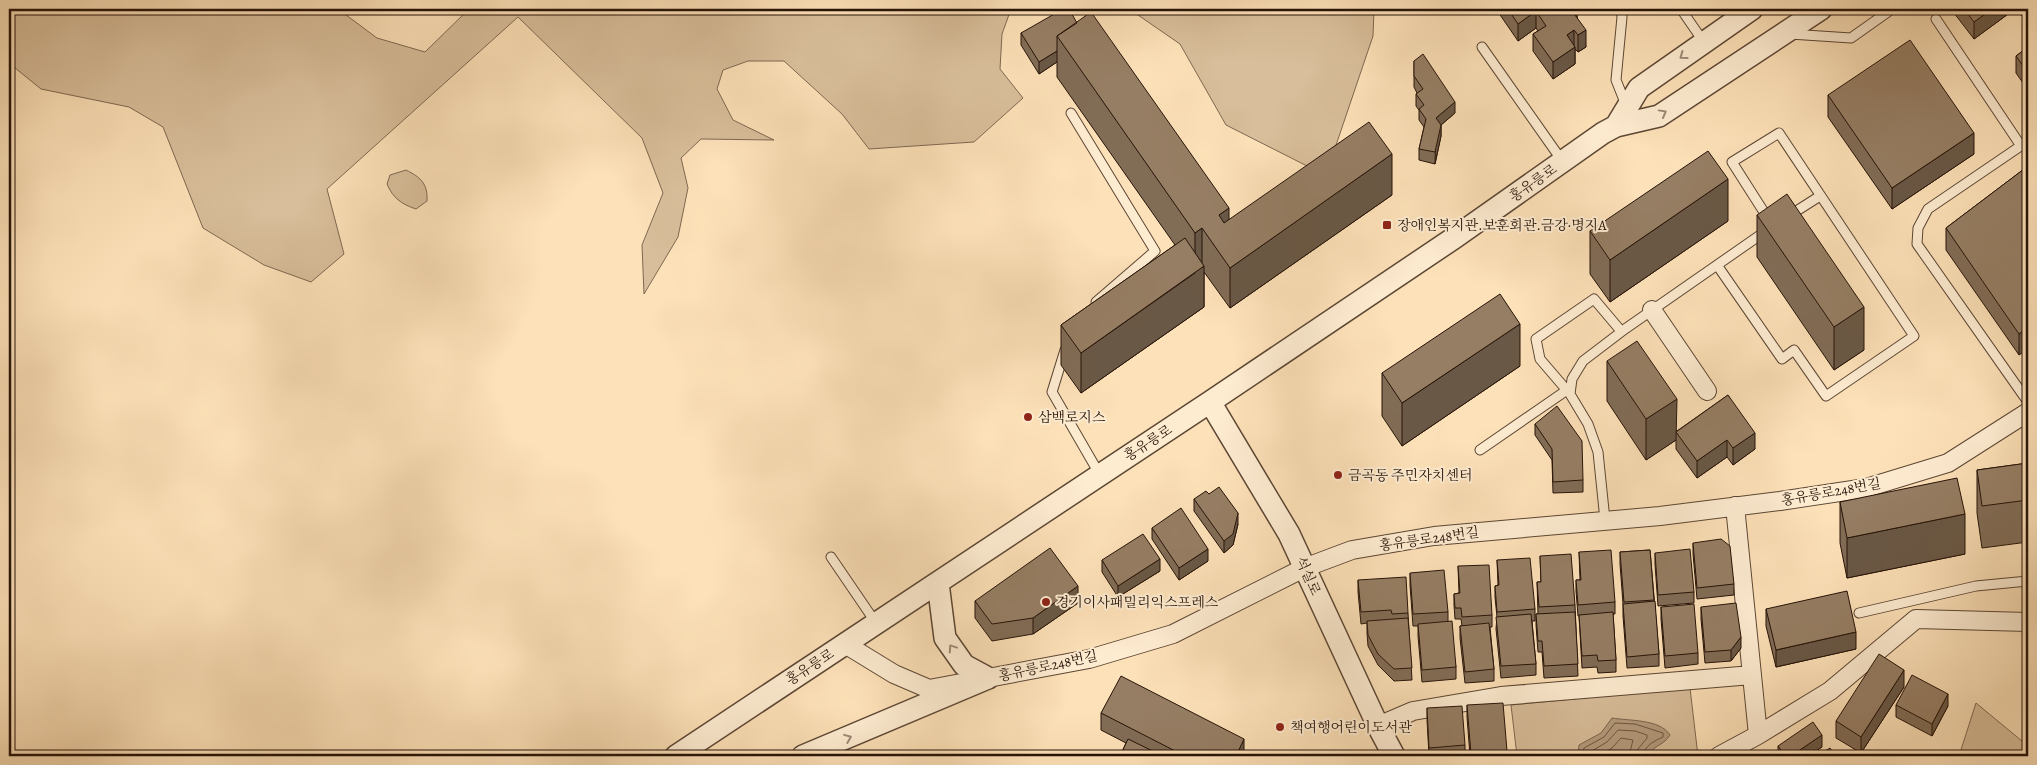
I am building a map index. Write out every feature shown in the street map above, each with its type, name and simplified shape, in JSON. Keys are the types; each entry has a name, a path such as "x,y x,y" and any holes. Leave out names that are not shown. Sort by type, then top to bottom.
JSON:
{"street":[{"name":"홍유릉로","path":"1616,126 1639,88 1752,9"},
{"name":"홍유릉로","path":"676,756 1210,402 1616,126 1659,116 1821,9"},
{"path":"1652,310 1707,391"},
{"name":"석실로","path":"1210,402 1289,534 1378,726 1394,756"},
{"name":"홍유릉로248번길","path":"845,644 894,674 929,689 1089,659 1173,634 1304,568 1352,550 1434,536 1735,506 1866,488 1948,463 2028,412"},
{"path":"1735,506 1758,735"},
{"path":"938,583 945,638 964,665 988,678"},
{"path":"1719,756 1758,735 1830,691 1916,619 2028,622"},
{"path":"1378,726 1413,711 1501,696 1752,675"},
{"path":"803,756 988,678"}],"lane":[{"path":"1621,9 1622,17 1616,80 1627,108"},
{"path":"1681,9 1703,42"},
{"path":"1785,34 1851,38 1892,9"},
{"path":"1936,19 2025,143 1928,209 1918,228 1917,244 2028,402"},
{"path":"1482,47 1563,162"},
{"path":"1071,113 1155,251 1087,309"},
{"path":"1717,265 1782,359 1794,350 1826,396 1914,336 1779,133 1732,162 1773,226"},
{"path":"1480,450 1569,392 1572,379 1584,361 1621,332 1773,226 1820,196"},
{"path":"1606,520 1598,452 1588,424 1569,392 1540,359 1536,339 1594,299 1621,332"},
{"path":"1070,340 1059,364 1052,392 1100,475"},
{"path":"831,557 876,624"},
{"path":"1859,613 1976,586 2028,580"}],"shaded area":[{"path":"9,9 338,9 377,38 425,52 469,9 1011,9 1002,34 1000,69 1023,98 974,142 869,149 842,114 784,61 748,61 723,70 717,89 733,120 774,140 701,139 681,158 688,188 678,237 644,294 642,245 663,193 642,138 518,17 327,189 344,254 311,282 264,265 203,228 163,127 129,107 41,89 9,63"},
{"path":"1134,9 1374,9 1373,36 1332,157 1309,167 1226,125 1180,44 1135,13"},
{"path":"406,170 422,181 426,190 427,201 416,209 398,200 387,184 390,175"},
{"path":"1690,688 1698,756 1517,756 1511,705"},
{"path":"1976,703 2028,746 2028,756 1959,756"}],"water":[{"path":"1612,718 1652,723 1670,735 1646,756 1578,756 1579,745 1601,733"}],"building":[{"path":"1063,9 1069,9 1077,23 1057,36 1057,51 1039,62 1021,33"},
{"path":"1508,9 1575,9 1572,11 1586,30 1578,35 1574,30 1567,35 1575,47 1553,62 1533,34 1546,26 1536,11 1518,24"},
{"path":"1964,9 1992,9 1974,22"},
{"path":"1091,12 1229,208 1219,215 1224,223 1369,122 1392,154 1230,268 1202,228 1195,233 1057,36"},
{"path":"1910,40 1974,133 1892,188 1828,95"},
{"path":"2028,47 2028,73 2016,56"},
{"path":"1423,54 1455,102 1436,118 1441,125 1435,152 1419,149 1426,119 1419,109 1424,105 1416,94 1423,89 1414,76 1414,61"},
{"path":"1708,151 1728,179 1610,260 1590,231"},
{"path":"2028,166 2028,327 2019,334 1946,228"},
{"path":"1787,194 1864,307 1834,327 1757,215"},
{"path":"1185,238 1204,266 1081,353 1061,325"},
{"path":"1500,294 1520,324 1402,403 1382,373"},
{"path":"1637,341 1677,399 1646,419 1607,361"},
{"path":"1728,395 1755,433 1733,448 1727,440 1697,461 1676,432"},
{"path":"1557,406 1582,441 1583,480 1553,482 1552,449 1535,424"},
{"path":"2028,463 2028,500 1982,506 1977,470"},
{"path":"1957,478 1965,514 1847,538 1840,502"},
{"path":"1219,487 1238,513 1233,534 1224,541 1194,499 1206,491 1209,494"},
{"path":"1181,508 1208,549 1179,568 1152,528"},
{"path":"1143,534 1160,559 1118,586 1102,560"},
{"path":"1721,539 1730,546 1734,584 1697,588 1693,543"},
{"path":"1050,548 1078,586 1033,618 992,624 975,601"},
{"path":"1690,549 1694,592 1658,595 1655,553"},
{"path":"1611,550 1615,602 1578,605 1576,580 1581,580 1579,552"},
{"path":"1650,550 1654,600 1624,602 1620,552"},
{"path":"1571,554 1575,605 1539,607 1537,582 1541,582 1540,556"},
{"path":"1530,558 1535,609 1497,612 1495,586 1499,585 1497,560"},
{"path":"1489,565 1492,615 1462,617 1461,608 1455,608 1454,594 1460,593 1458,566"},
{"path":"1444,570 1448,612 1413,614 1410,573"},
{"path":"1406,577 1408,613 1392,614 1391,610 1361,612 1358,580"},
{"path":"1847,591 1856,632 1776,650 1766,609"},
{"path":"1655,601 1659,654 1627,657 1623,604"},
{"path":"1736,603 1741,637 1731,650 1705,652 1701,607"},
{"path":"1694,604 1698,653 1665,656 1661,607"},
{"path":"1575,612 1578,664 1544,666 1542,641 1538,641 1536,614"},
{"path":"1613,612 1616,660 1598,661 1597,655 1582,656 1579,615"},
{"path":"1531,614 1536,664 1501,666 1496,617"},
{"path":"1408,618 1412,668 1394,669 1378,654 1368,635 1367,621"},
{"path":"1452,621 1456,667 1422,670 1418,624"},
{"path":"1489,623 1494,669 1465,672 1460,626"},
{"path":"1879,654 1904,670 1861,737 1836,721"},
{"path":"1912,675 1948,694 1932,724 1896,705"},
{"path":"1121,676 1244,739 1236,756 1185,756 1101,713"},
{"path":"1503,703 1507,751 1471,754 1467,705"},
{"path":"1462,706 1465,745 1429,748 1427,708"},
{"path":"1813,722 1822,735 1791,756 1785,756 1778,746"},
{"path":"1128,739 1163,756 1120,756"},
{"path":"1830,748 1835,756 1817,756"},
{"path":"1802,752 1804,756 1796,756"},
{"path":"1513,754 1514,756 1484,756"}],"place":[{"name":"장애인복지관.보훈회관.금강·명지A","path":"1387,225"},
{"name":"삼백로지스","path":"1028,417"},
{"name":"금곡동 주민자치센터","path":"1338,475"},
{"name":"경기이사패밀리익스프레스","path":"1046,602"},
{"name":"책여행어린이도서관","path":"1280,727"}]}
